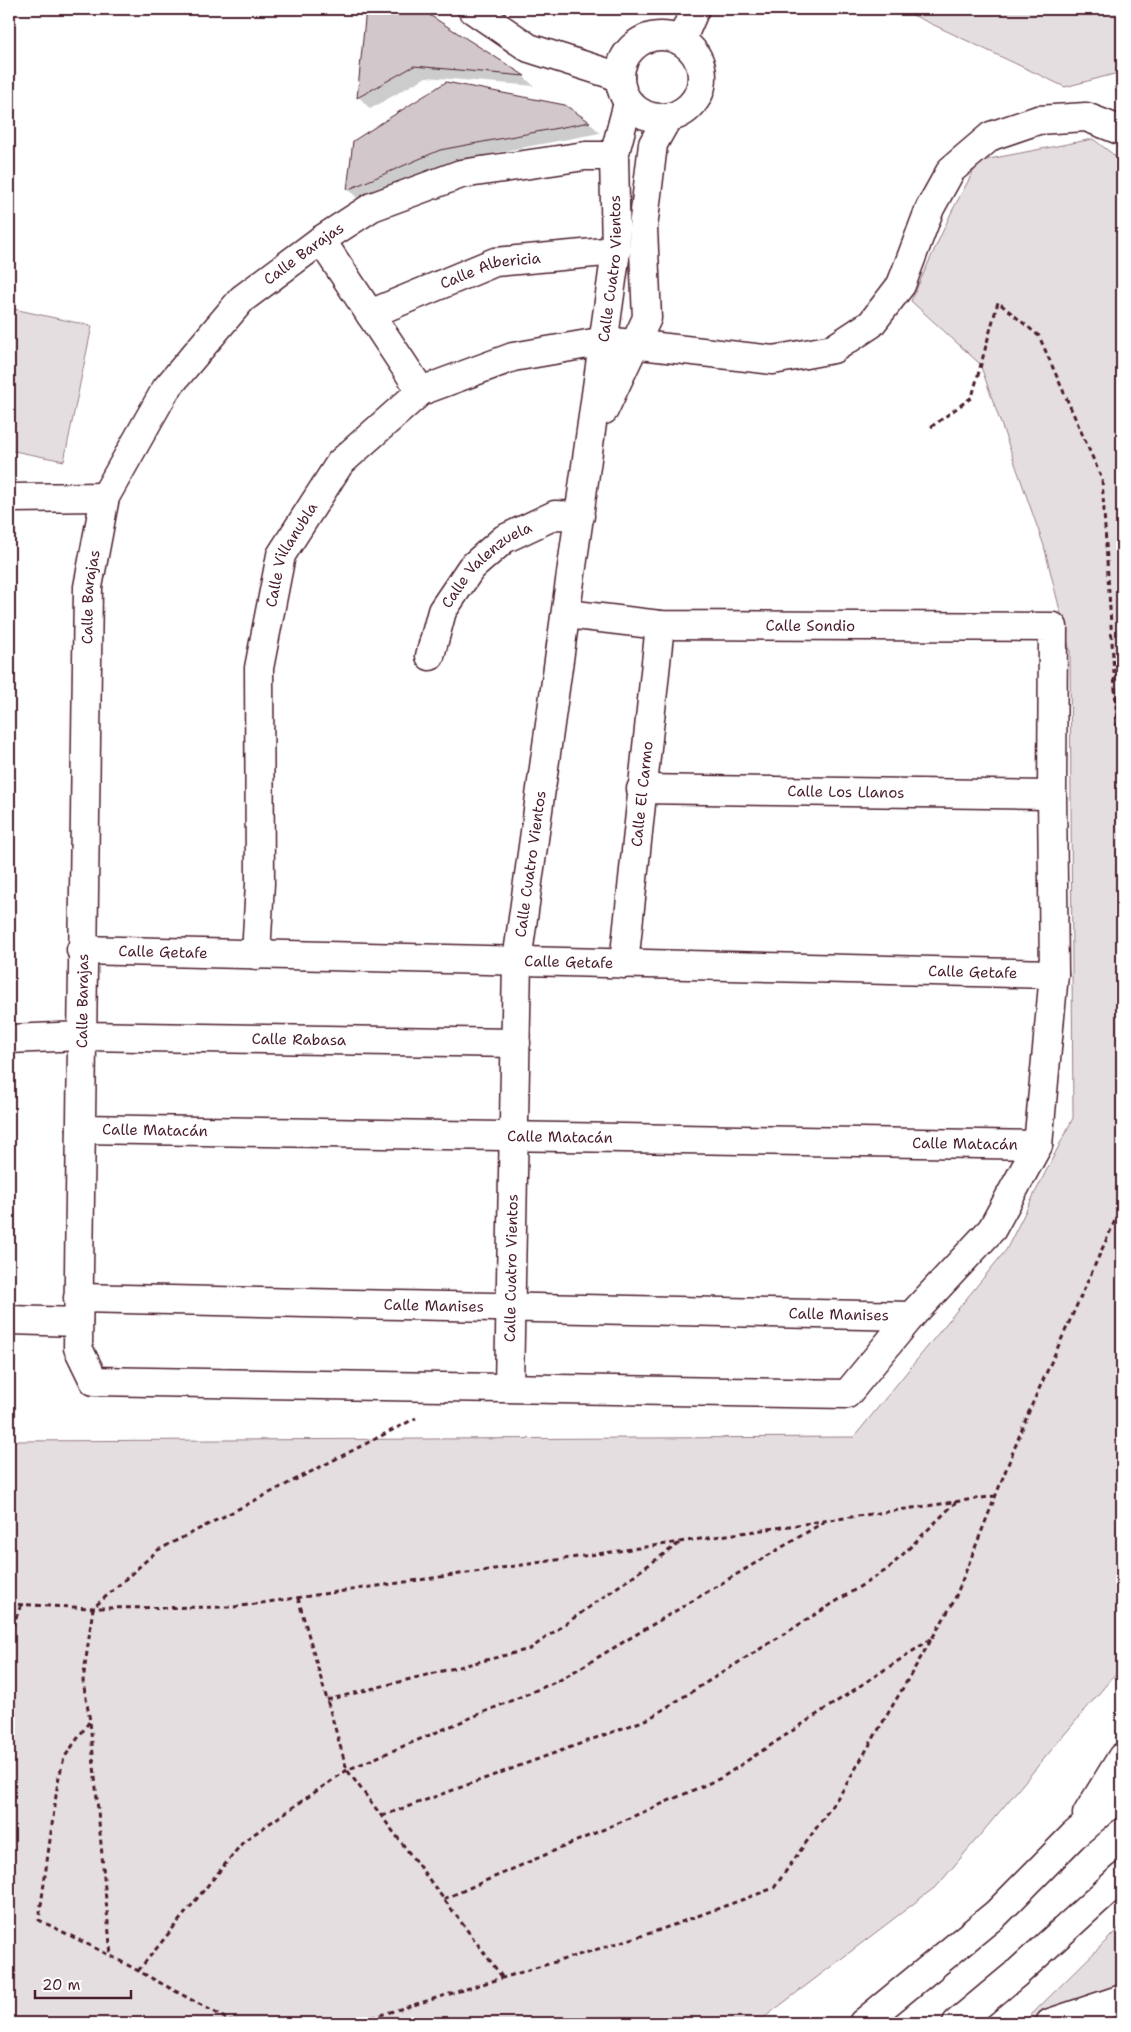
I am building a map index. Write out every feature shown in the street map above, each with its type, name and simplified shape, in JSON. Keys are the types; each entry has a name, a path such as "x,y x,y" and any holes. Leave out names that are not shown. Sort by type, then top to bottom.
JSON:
{"main road":[{"path":"472,9 529,48 620,77"},
{"path":"681,40 695,9"},
{"path":"665,36 681,40 697,55 704,75 700,96 686,112 667,119 645,116 628,103 622,91 620,77 623,60 634,46 648,38 665,36"},
{"name":"Calle Cuatro Vientos","path":"509,1387 517,961 605,341 616,251 614,156 628,103"},
{"name":"Calle Villanubla","path":"256,955 260,884 259,668 281,555 340,463 421,391 513,357 605,341 773,360 832,349 872,324 901,285 930,208 951,170 991,136 1038,120 1086,117 1122,131"},
{"name":"Calle Cuatro Vientos","path":"592,434 647,318 643,228 653,144 667,119"},
{"name":"Calle Barajas","path":"509,1387 94,1381 78,1348 82,1036 81,950 88,587 105,497 172,382 242,299 320,240 372,207 461,174 585,156 614,156"},
{"path":"320,240 421,391"},
{"name":"Calle Albericia","path":"370,314 495,262 616,251"},
{"path":"9,498 105,497"},
{"name":"Calle Valenzuela","path":"430,656 442,611 471,568 504,539 555,515 580,516"},
{"name":"Calle Sondio","path":"567,614 660,625 1053,627 1052,795"},
{"name":"Calle El Carmo","path":"624,964 641,789 660,625"},
{"name":"Calle Los Llanos","path":"641,789 1052,795"},
{"path":"509,1387 847,1394 911,1316 992,1229 1038,1145 1054,974 1052,795"},
{"name":"Calle Getafe","path":"81,950 1054,974"},
{"name":"Calle Rabasa","path":"9,1039 82,1036 516,1043"},
{"name":"Calle Matacán","path":"81,1129 1038,1145"},
{"name":"Calle Manises","path":"9,1320 78,1310 510,1307 911,1316"},
{"path":"1073,1836 1122,1757"},
{"path":"1073,1836 1122,1773"},
{"path":"863,2023 997,1913 1073,1836 1122,1794"},
{"path":"957,2023 1017,1973 1122,1878"},
{"path":"1050,2023 1122,1999"}],"path":[{"path":"931,427 972,396 998,302 1039,336 1102,479 1122,803"},
{"path":"354,2023 654,1932 774,1888 843,1790 954,1601 1030,1409 1122,1205"},
{"path":"111,1956 90,1721 83,1681 93,1608 158,1550 424,1414"},
{"path":"9,1604 93,1608 234,1607 996,1496"},
{"path":"382,1816 648,1719 888,1569 957,1502"},
{"path":"138,1971 244,1841 347,1770 560,1680 825,1521"},
{"path":"327,1700 530,1649 682,1542"},
{"path":"298,1598 347,1770 502,1978"},
{"path":"9,1635 21,1605"},
{"path":"444,1900 721,1778 932,1639"},
{"path":"90,1721 64,1758 60,1774 39,1920 111,1956 234,2023"}],"shaded area":[{"path":"900,9 1122,9 1122,72 1065,87"},
{"path":"1093,139 1122,161 1122,1666 938,1885 757,2023 9,2023 9,1441 854,1437 1006,1250 1073,1118 1070,651 1044,546 980,364 911,301 952,211 979,161"},
{"path":"9,308 92,326 64,461 9,450"},
{"path":"1122,1925 1122,2023 1023,2023"}],"building":[{"path":"366,9 420,9 525,76 414,66 357,98"},
{"path":"446,82 565,105 590,122 440,150 347,190 353,141"}]}
